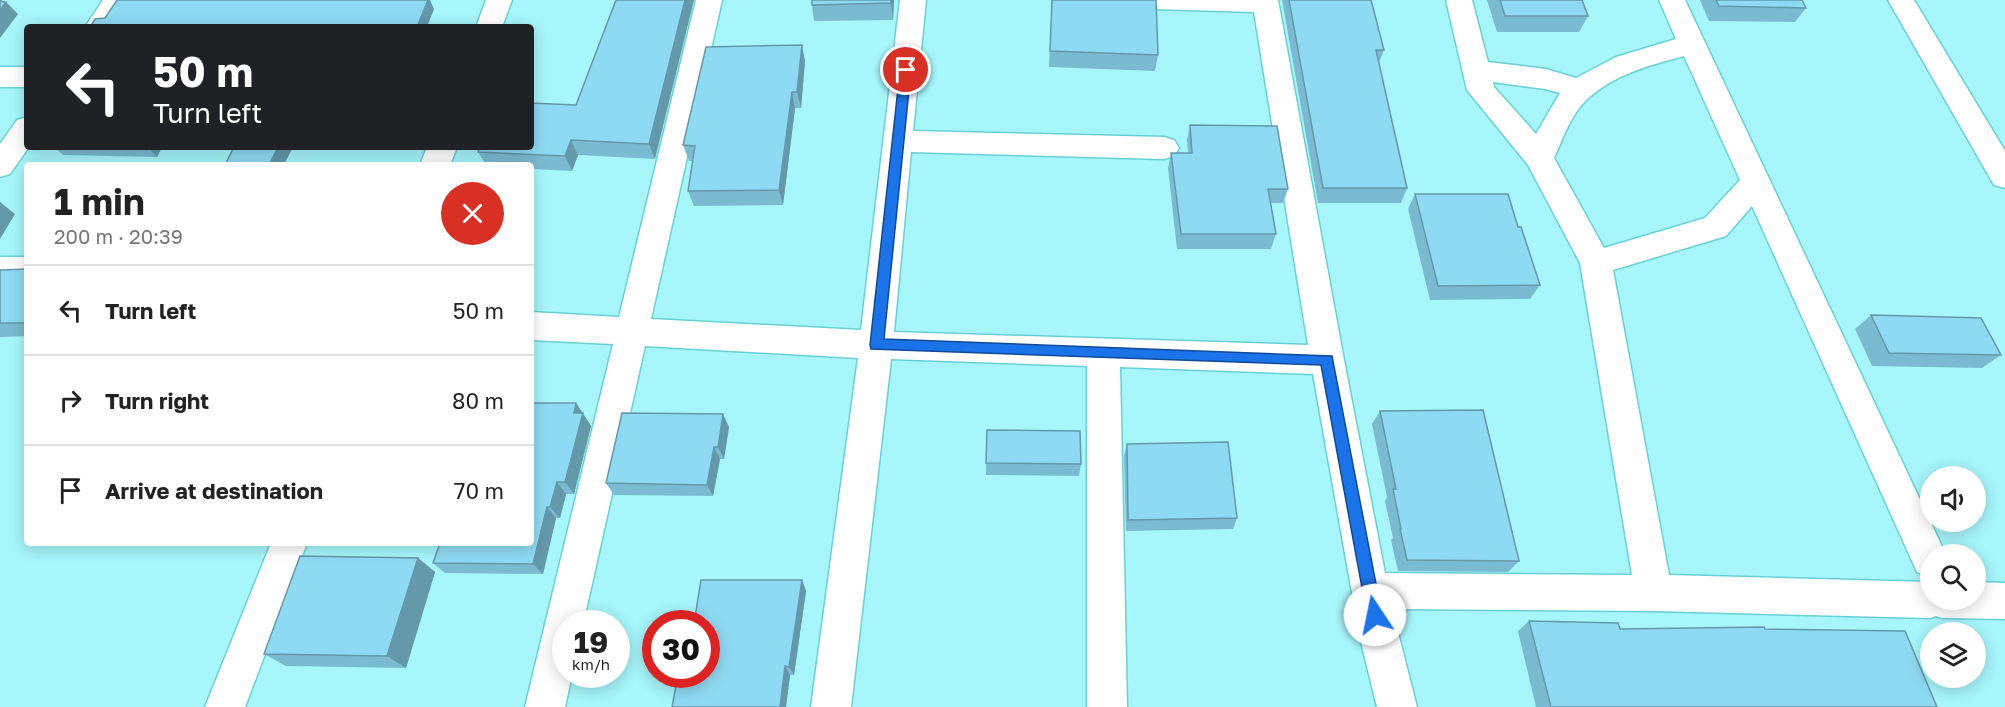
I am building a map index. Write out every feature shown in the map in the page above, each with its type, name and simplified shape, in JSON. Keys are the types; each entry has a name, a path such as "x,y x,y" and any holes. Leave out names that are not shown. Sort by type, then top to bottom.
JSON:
{"street":[{"path":"100,24 117,0"},
{"path":"478,0 499,0 490,24"},
{"path":"545,707 709,0"},
{"path":"831,707 876,345 913,0"},
{"path":"1154,0 1265,1 1327,360 1370,591 1396,707"},
{"path":"1459,0 1481,90 1539,158 1596,263 1654,593"},
{"path":"1672,0 1923,544"},
{"path":"1901,0 2005,177"},
{"path":"1539,158 1569,101 1592,81 1635,60 1691,45"},
{"path":"1476,70 1546,79 1582,90"},
{"path":"0,77 24,77"},
{"path":"0,166 24,132"},
{"path":"898,141 1164,148"},
{"path":"0,166 24,167"},
{"path":"1596,263 1715,227 1755,183"},
{"path":"0,270 24,270"},
{"path":"534,326 876,345 1327,360"},
{"path":"1102,354 1107,707"},
{"path":"225,707 288,546"},
{"path":"1370,591 1654,593 1920,600"},
{"path":"1986,601 2005,601"}],"building":[{"path":"0,0 6,2 0,10"},
{"path":"117,0 428,0 418,24 92,24 95,19 105,18"},
{"path":"616,0 685,0 649,144 571,140 565,156 478,152 479,150 534,150 534,103 576,105"},
{"path":"812,0 891,0 891,3 812,5"},
{"path":"1052,0 1156,0 1158,55 1050,51"},
{"path":"1289,0 1371,0 1384,50 1376,50 1407,188 1323,188"},
{"path":"1500,0 1582,0 1588,16 1505,16"},
{"path":"1716,0 1802,0 1806,8 1719,6"},
{"path":"802,45 797,92 792,92 779,190 688,191 695,146 683,145 706,47"},
{"path":"1190,125 1277,126 1288,189 1268,189 1276,234 1181,234 1171,153 1192,153"},
{"path":"232,150 276,150 270,162 226,162"},
{"path":"1415,194 1508,194 1540,285 1438,286"},
{"path":"24,269 24,323 0,323 0,270"},
{"path":"1871,315 1981,318 2001,355 1889,353"},
{"path":"534,403 576,403 574,413 583,413 565,482 557,482 550,507 547,507 533,564 433,563 439,546 534,546"},
{"path":"1483,410 1519,561 1407,560 1393,489 1396,489 1380,411"},
{"path":"622,413 723,414 718,447 714,447 707,485 606,483"},
{"path":"987,430 1080,431 1081,464 986,463"},
{"path":"1228,442 1237,518 1128,520 1127,444"},
{"path":"300,556 418,558 387,656 264,654"},
{"path":"701,580 802,580 789,667 785,666 780,707 672,707 676,688 720,688 720,610 696,610"},
{"path":"1529,621 1618,623 1620,629 1764,627 1765,629 1905,631 1920,667 1920,688 1929,688 1937,707 1551,707"}],"route":[{"path":"906,70 876,345 1327,360 1375,615"}]}
